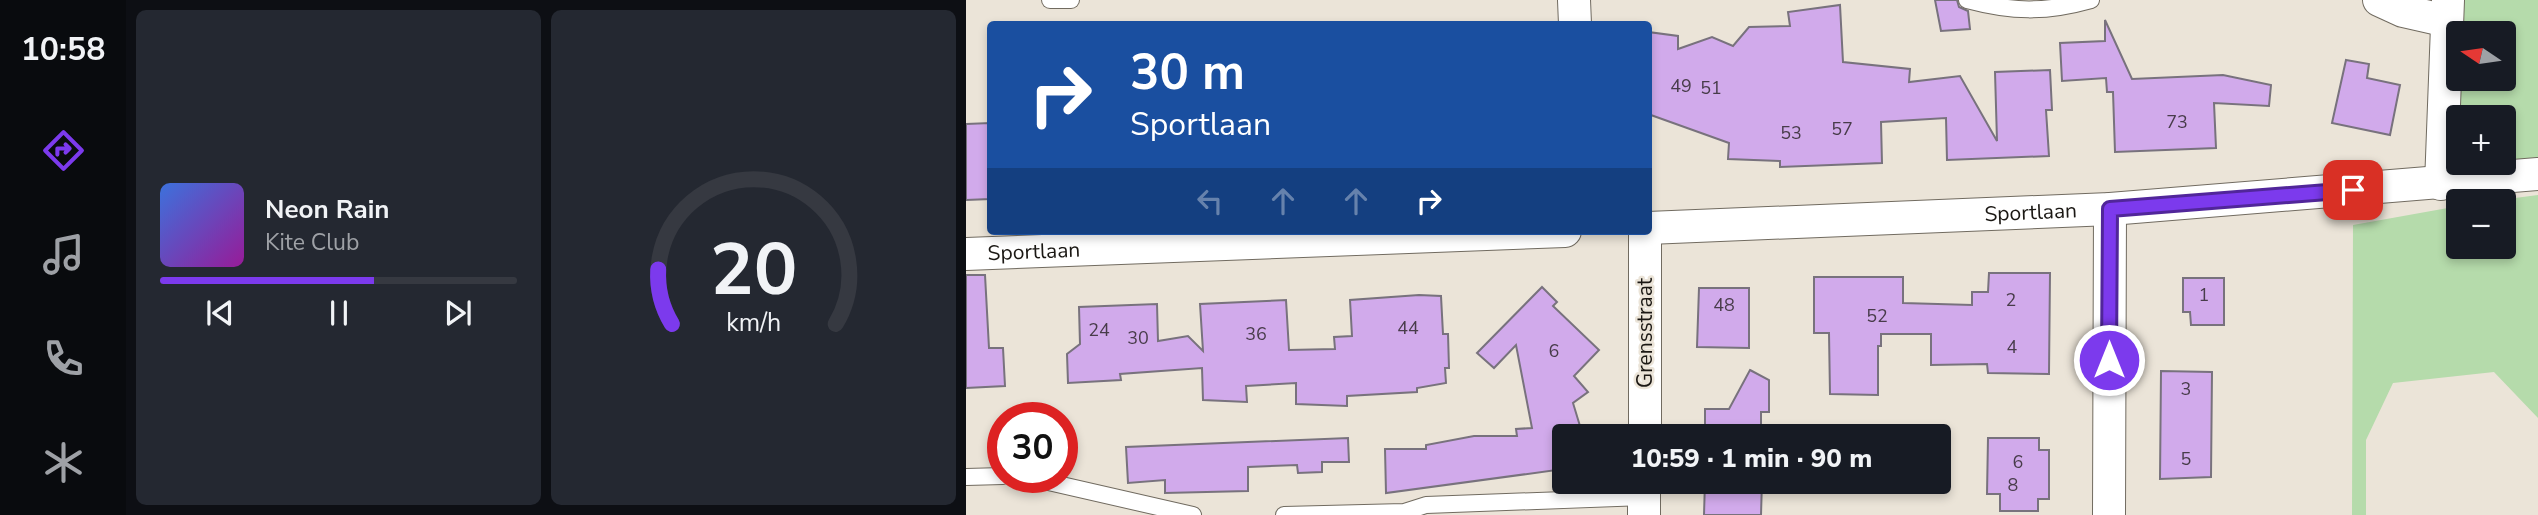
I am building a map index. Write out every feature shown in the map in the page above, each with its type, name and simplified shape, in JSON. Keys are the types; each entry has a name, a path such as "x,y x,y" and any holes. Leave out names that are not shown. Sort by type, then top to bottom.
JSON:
{"street":[{"path":"1574,0 1575,21"},
{"path":"2379,0 2403,11 2447,10 2441,184"},
{"name":"Sportlaan","path":"1652,230 2110,209 2538,174"},
{"path":"2109,515 2110,209"},
{"name":"Sportlaan","path":"966,254 1461,235"},
{"name":"Grensstraat","path":"1644,424 1647,235"}],"lane":[{"path":"1050,0 1071,0"},
{"path":"1967,0 2005,10 2058,9 2091,0"},
{"path":"966,477 987,476"},
{"path":"1078,489 1193,515"},
{"path":"1284,515 1404,514 1426,505 1644,498"}],"green space":[{"path":"2463,0 2538,0 2538,160 2516,163 2516,105 2459,105 2460,91 2516,91 2516,21 2463,21"},
{"path":"2538,195 2538,418 2494,372 2393,383 2366,440 2366,515 2352,515 2353,225 2446,208 2446,259 2516,259 2516,198"}],"building":[{"path":"1935,0 1957,0 1959,7 1968,11 1970,29 1941,31"},
{"path":"1840,5 1843,62 1910,69 1909,82 1960,76 1997,141 1995,72 2050,70 2052,110 2046,110 2049,156 1947,160 1946,118 1881,122 1882,163 1780,167 1780,161 1728,159 1729,143 1652,115 1652,33 1678,36 1678,49 1712,37 1733,46 1749,27 1790,26 1788,12"},
{"path":"2105,20 2132,79 2223,75 2271,85 2269,106 2214,103 2216,148 2115,152 2113,92 2107,92 2106,78 2062,81 2060,43 2105,41"},
{"path":"2346,60 2369,64 2367,78 2400,85 2390,135 2332,123"},
{"path":"987,123 987,199 966,200 966,124"},
{"path":"1989,273 2050,273 2049,374 1988,373 1987,364 1931,365 1931,334 1881,334 1881,346 1878,346 1878,395 1830,394 1829,333 1814,333 1814,277 1903,277 1903,303 1972,305 1972,292 1988,292"},
{"path":"966,275 985,275 989,348 1003,348 1005,386 966,388"},
{"path":"2183,278 2224,278 2224,325 2191,325 2190,312 2183,312"},
{"path":"1542,287 1557,302 1553,306 1599,350 1574,376 1588,392 1573,403 1579,424 1552,424 1552,471 1386,493 1385,449 1426,449 1426,445 1474,436 1517,436 1516,429 1532,428 1516,345 1494,368 1477,353"},
{"path":"1699,288 1749,288 1749,348 1697,347"},
{"path":"1441,296 1443,334 1448,334 1449,368 1445,368 1446,383 1417,388 1417,392 1347,396 1347,406 1296,404 1296,383 1246,386 1247,402 1203,400 1202,368 1120,374 1121,380 1068,383 1067,354 1080,344 1079,307 1157,304 1158,341 1188,336 1203,351 1200,304 1286,300 1289,350 1335,349 1334,337 1352,336 1350,300"},
{"path":"1750,370 1769,380 1769,412 1761,412 1761,424 1705,424 1705,409 1729,409"},
{"path":"2161,371 2212,372 2211,477 2160,479"},
{"path":"1348,438 1349,462 1322,462 1322,472 1298,473 1297,465 1248,467 1248,491 1165,493 1165,480 1128,483 1126,447"},
{"path":"1988,438 2039,438 2039,450 2049,450 2049,499 2038,499 2038,511 2000,511 2000,494 1987,494"},
{"path":"1705,494 1762,494 1761,515 1704,515"}],"route":[{"path":"2109,360 2110,209 2353,190"}]}
